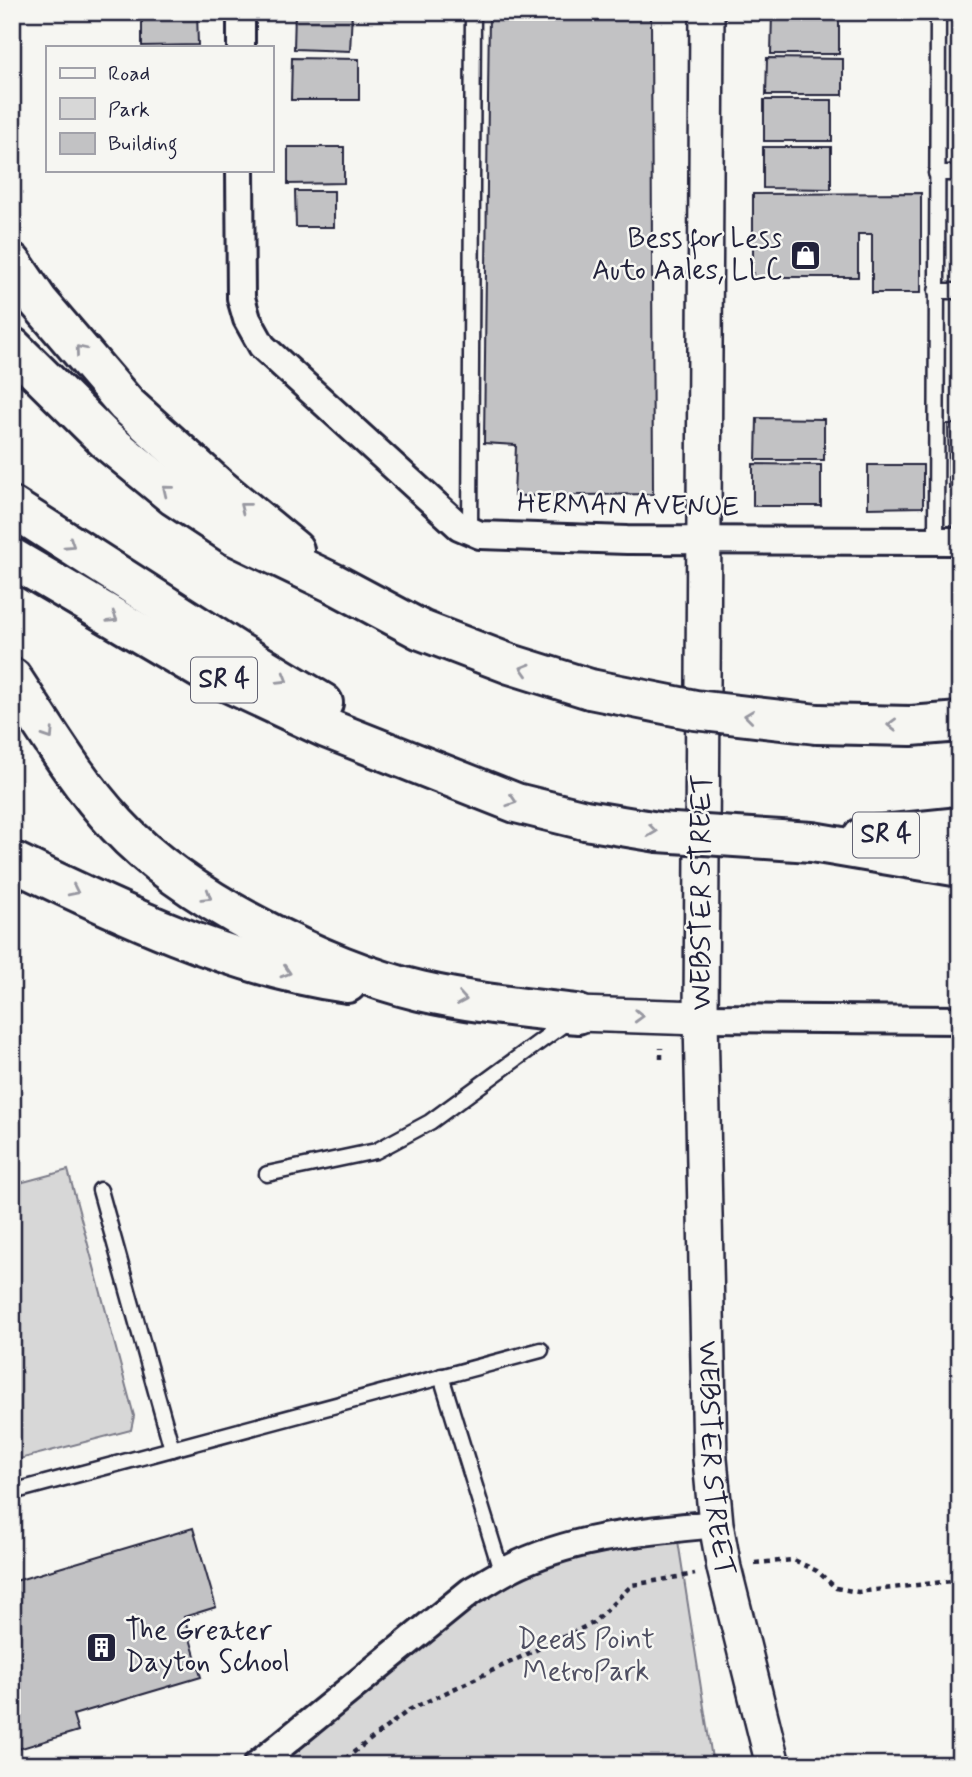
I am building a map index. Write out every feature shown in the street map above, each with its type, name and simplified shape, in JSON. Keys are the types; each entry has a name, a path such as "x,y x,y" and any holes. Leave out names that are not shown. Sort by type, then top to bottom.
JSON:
{"highway":[{"path":"12,263 38,301 126,404 219,488 333,583"},
{"path":"12,347 106,440 174,496 235,536 333,583 421,630 510,664 590,689 695,710 817,724 911,726 960,722"},
{"path":"12,507 238,652 448,778"},
{"name":"SR 4","path":"12,558 204,671 326,728 516,803 585,820 658,832 812,842 960,827"},
{"path":"12,678 60,753 92,796 118,826 154,860 204,895 260,927 337,963 420,991"},
{"path":"812,842 960,867"},
{"path":"12,861 94,901 233,956 306,978 578,1014"}],"street":[{"path":"241,12 241,46"},
{"name":"WEBSTER STREET","path":"707,12 701,1018 710,1458 716,1524 724,1568 773,1765"},
{"name":"HERMAN AVENUE","path":"240,172 241,298 247,319 270,355 459,526 480,535 614,540 948,541"},
{"path":"578,1014 960,1020"},
{"path":"257,1765 471,1591 502,1574 552,1552 614,1536 716,1524"}],"lane":[{"path":"470,531 473,12"},
{"path":"938,12 936,291 948,541"},
{"path":"936,173 960,173"},
{"path":"936,291 960,291"},
{"path":"267,1174 376,1151 430,1122 578,1014"},
{"path":"100,1190 172,1449"},
{"path":"12,1492 541,1350"},
{"path":"441,1376 502,1574"}],"path":[{"path":"337,1765 409,1710 593,1623 632,1585 763,1561 794,1560 817,1571 836,1588 858,1592 960,1580"}],"green space":[{"path":"68,1170 134,1416 131,1430 12,1461 12,1185"},
{"name":"Deeds Point MetroPark","path":"676,1528 713,1765 257,1765 502,1574"}],"building":[{"path":"142,12 197,12 198,45 142,46"},
{"path":"295,12 352,12 350,51 294,49"},
{"path":"489,12 651,12 653,494 514,496 516,445 484,443"},
{"path":"954,12 960,12 960,58 953,58"},
{"path":"772,13 839,13 839,54 771,54"},
{"path":"292,58 359,59 359,100 291,100"},
{"path":"767,58 843,59 843,95 766,95"},
{"path":"764,100 832,100 832,141 764,141"},
{"path":"288,147 344,147 344,183 288,184"},
{"path":"763,147 831,147 831,189 763,188"},
{"path":"295,191 334,191 334,227 296,227"},
{"name":"Bess for Less Auto Aales, LLC","path":"921,193 921,293 872,293 872,234 858,234 858,277 753,277 753,194"},
{"path":"757,418 824,419 824,460 756,460"},
{"path":"948,424 960,424 960,488 949,488"},
{"path":"753,464 821,465 821,506 753,506"},
{"path":"868,465 923,465 923,507 868,508"},
{"name":"The Greater Dayton School","path":"193,1528 216,1607 184,1617 201,1677 73,1715 78,1731 12,1751 12,1582"}],"place":[{"name":"Bess for Less Auto Aales, LLC","path":"805,255"},
{"name":"The Greater Dayton School","path":"102,1647"}]}
